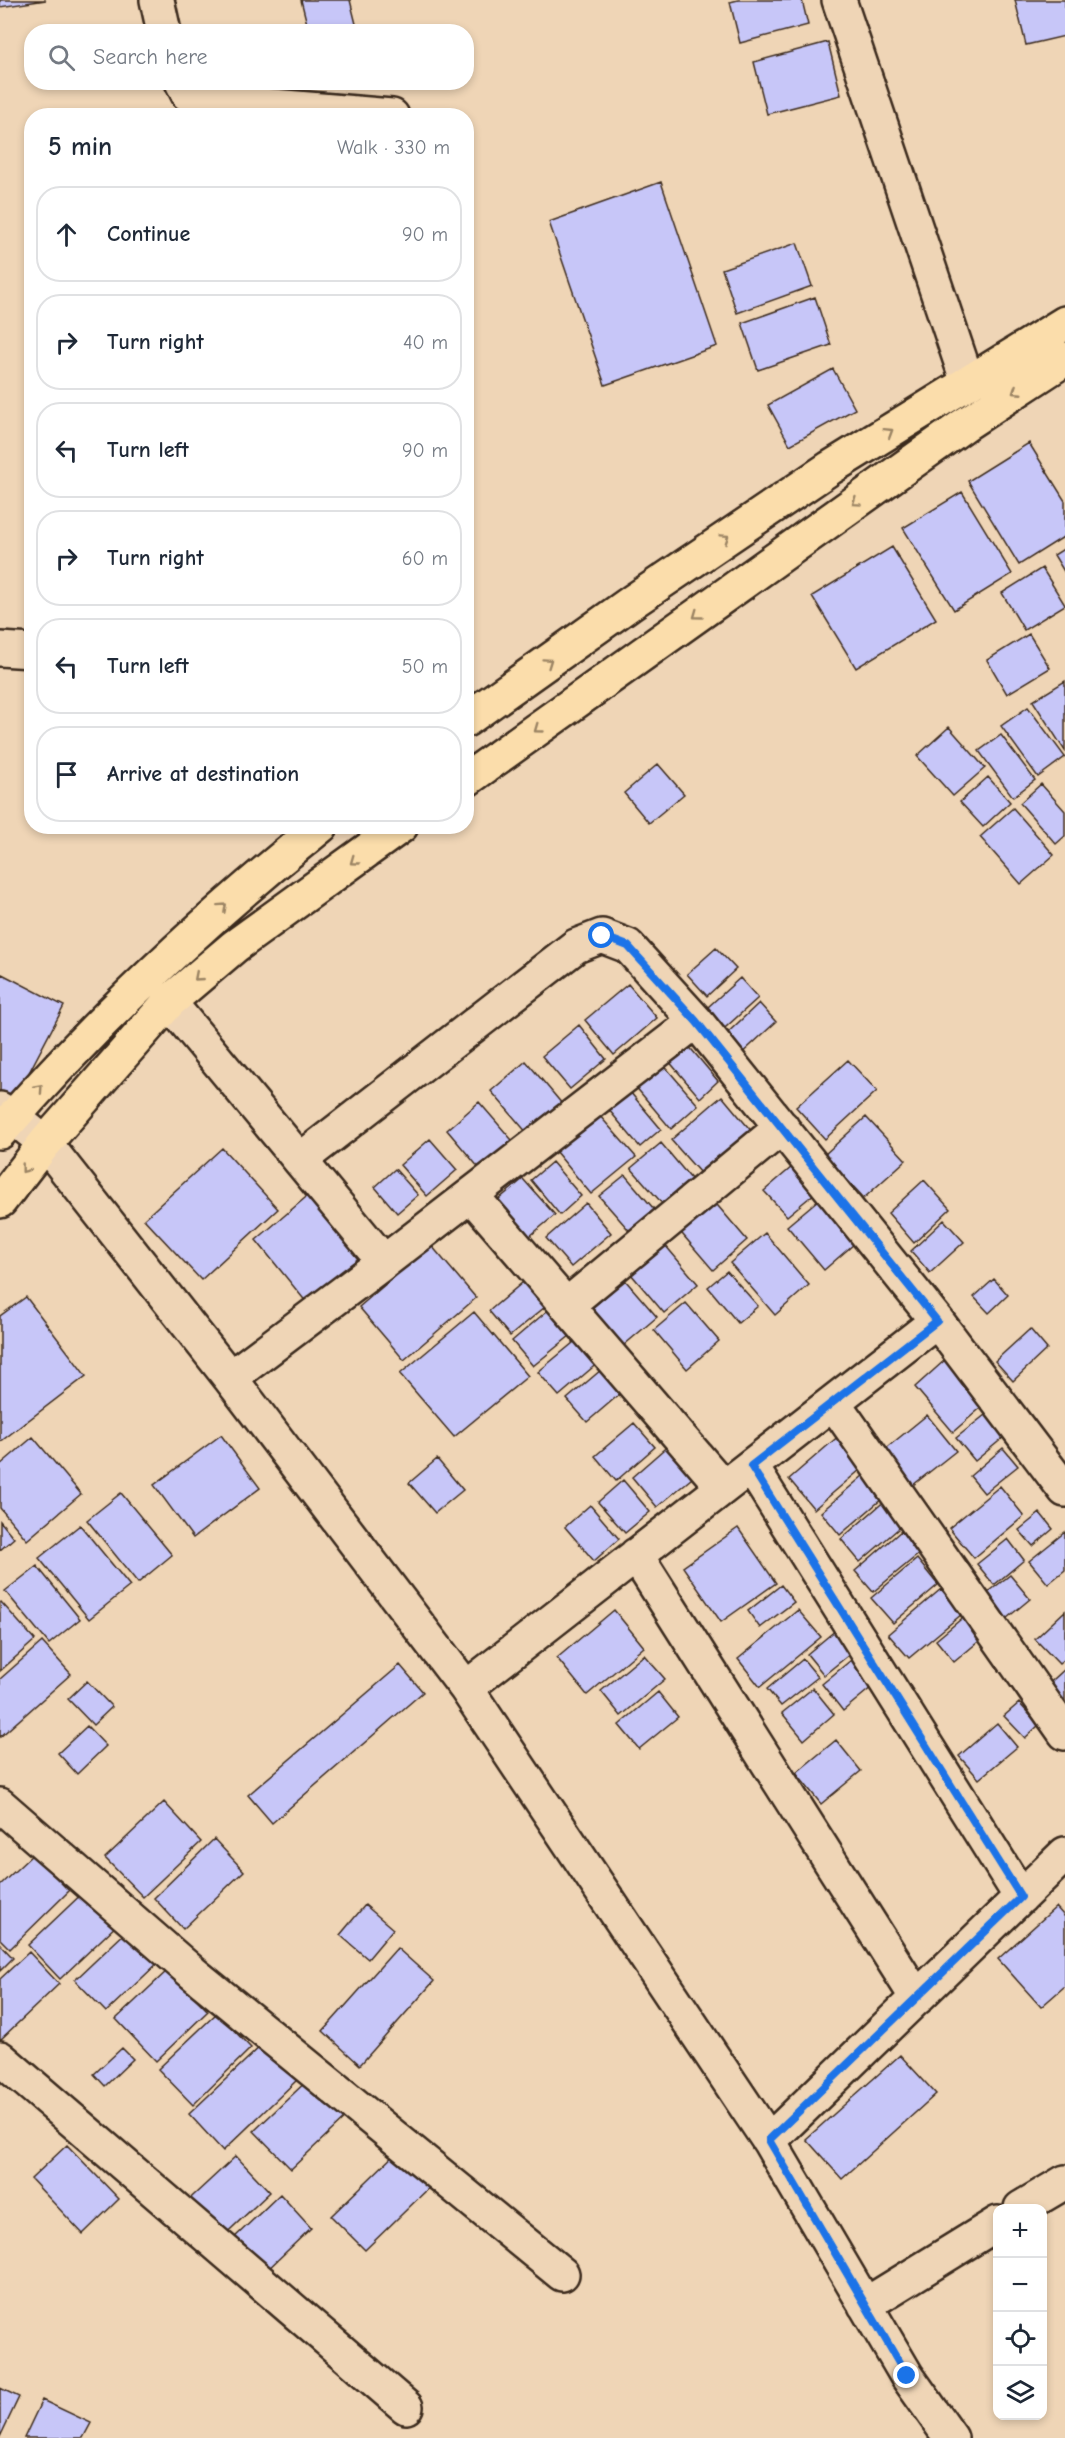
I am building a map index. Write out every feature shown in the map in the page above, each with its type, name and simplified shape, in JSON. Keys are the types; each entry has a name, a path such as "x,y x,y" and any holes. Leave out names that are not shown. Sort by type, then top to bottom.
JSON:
{"main road":[{"path":"474,714 734,532 830,468 1065,323"},
{"path":"474,774 916,459 1065,359"},
{"path":"4,1119 163,961 249,884 311,834"},
{"path":"0,1200 45,1143 169,1002 235,946 390,834"}],"street":[{"path":"157,0 162,24"},
{"path":"839,0 968,383"},
{"path":"186,90 188,94 214,101 297,108"},
{"path":"0,649 24,650"},
{"path":"300,1160 576,946 602,936 628,946 696,1021 782,1127 937,1321 1065,1490"},
{"path":"169,1002 384,1262"},
{"path":"230,1378 696,1021"},
{"path":"4,1119 45,1143 230,1378 466,1688 769,2140 907,2376 951,2438"},
{"path":"567,1305 782,1127"},
{"path":"471,1195 723,1487"},
{"path":"466,1688 937,1321"},
{"path":"833,1402 1065,1733"},
{"path":"751,1466 1021,1897"},
{"path":"636,1555 916,1998"},
{"path":"0,1805 194,1973 562,2274"},
{"path":"769,2140 1065,1854"},
{"path":"0,2058 406,2407"},
{"path":"1028,2204 1065,2181"},
{"path":"865,2305 993,2226"}],"building":[{"path":"0,0 46,0 0,7"},
{"path":"301,0 350,0 356,24 307,24"},
{"path":"802,0 808,25 740,43 730,2"},
{"path":"1015,0 1065,0 1065,36 1026,45"},
{"path":"828,42 841,95 767,114 754,62"},
{"path":"661,182 717,346 605,385 549,222"},
{"path":"797,243 812,286 737,313 722,269"},
{"path":"815,297 831,345 758,370 742,323"},
{"path":"833,369 855,409 790,445 768,405"},
{"path":"1029,443 1065,501 1065,536 1019,565 968,481"},
{"path":"962,492 1012,574 954,610 903,528"},
{"path":"892,547 936,619 856,668 812,596"},
{"path":"1065,548 1065,573 1054,555"},
{"path":"1042,568 1065,605 1024,630 1002,593"},
{"path":"1029,634 1050,668 1007,694 987,660"},
{"path":"1065,681 1065,751 1033,701"},
{"path":"1028,707 1065,757 1038,777 1001,726"},
{"path":"949,727 985,768 953,796 917,756"},
{"path":"1001,735 1035,780 1013,797 979,751"},
{"path":"658,764 684,794 649,823 624,793"},
{"path":"988,777 1010,802 983,827 960,802"},
{"path":"1041,784 1065,811 1065,836 1056,844 1020,803"},
{"path":"1013,808 1054,855 1021,884 980,837"},
{"path":"716,948 736,969 707,996 687,974"},
{"path":"2,974 64,1006 13,1103 0,1096 0,978"},
{"path":"740,978 758,998 716,1036 698,1016"},
{"path":"628,984 657,1018 614,1055 585,1020"},
{"path":"759,1003 776,1022 738,1057 721,1039"},
{"path":"579,1025 606,1059 570,1089 542,1056"},
{"path":"687,1044 718,1081 700,1098 668,1060"},
{"path":"848,1060 877,1091 825,1139 796,1107"},
{"path":"526,1061 563,1105 528,1134 491,1091"},
{"path":"662,1063 698,1105 671,1129 635,1086"},
{"path":"630,1092 661,1129 640,1147 609,1110"},
{"path":"722,1096 758,1139 708,1182 671,1140"},
{"path":"479,1102 518,1147 485,1175 447,1130"},
{"path":"599,1115 636,1157 591,1194 556,1152"},
{"path":"866,1117 906,1160 864,1198 824,1155"},
{"path":"430,1139 457,1170 427,1196 400,1165"},
{"path":"661,1143 697,1186 668,1210 631,1168"},
{"path":"222,1148 278,1209 201,1280 144,1219"},
{"path":"552,1162 581,1196 560,1215 531,1180"},
{"path":"792,1167 815,1193 787,1216 764,1191"},
{"path":"395,1169 418,1195 397,1213 375,1187"},
{"path":"625,1175 659,1215 634,1236 599,1196"},
{"path":"523,1179 555,1215 524,1241 493,1204"},
{"path":"924,1180 950,1209 914,1243 888,1213"},
{"path":"312,1192 368,1261 311,1308 256,1240"},
{"path":"824,1195 861,1238 824,1270 787,1226"},
{"path":"712,1199 747,1240 713,1270 677,1228"},
{"path":"586,1203 611,1233 571,1267 546,1238"},
{"path":"944,1220 964,1242 930,1273 911,1251"},
{"path":"765,1233 809,1285 775,1315 730,1263"},
{"path":"431,1245 476,1298 404,1360 359,1307"},
{"path":"665,1245 698,1284 664,1313 631,1274"},
{"path":"727,1271 758,1306 738,1323 708,1287"},
{"path":"529,1277 551,1302 510,1336 489,1311"},
{"path":"994,1279 1008,1295 989,1313 974,1297"},
{"path":"625,1280 657,1317 617,1351 585,1314"},
{"path":"26,1297 86,1376 0,1442 0,1316"},
{"path":"686,1303 719,1341 687,1369 654,1330"},
{"path":"554,1305 576,1331 533,1366 512,1341"},
{"path":"474,1312 528,1376 454,1437 400,1374"},
{"path":"1030,1329 1047,1349 1013,1381 995,1361"},
{"path":"579,1338 599,1362 559,1396 538,1372"},
{"path":"945,1360 984,1405 953,1432 915,1387"},
{"path":"608,1364 628,1387 587,1422 567,1399"},
{"path":"990,1411 1009,1433 975,1461 956,1438"},
{"path":"927,1415 956,1451 913,1485 884,1450"},
{"path":"634,1423 655,1447 616,1481 595,1456"},
{"path":"841,1434 867,1464 814,1509 789,1479"},
{"path":"221,1435 260,1488 193,1538 154,1485"},
{"path":"33,1437 81,1494 27,1540 0,1508 0,1465"},
{"path":"671,1443 697,1474 657,1507 632,1477"},
{"path":"1003,1448 1018,1466 984,1493 970,1476"},
{"path":"437,1459 463,1490 435,1513 409,1483"},
{"path":"871,1469 890,1492 840,1535 821,1512"},
{"path":"623,1480 650,1512 625,1533 598,1502"},
{"path":"1000,1486 1024,1516 974,1558 949,1528"},
{"path":"121,1493 172,1555 138,1583 87,1520"},
{"path":"887,1499 906,1522 860,1562 841,1539"},
{"path":"590,1505 619,1539 594,1561 565,1527"},
{"path":"1040,1513 1053,1529 1033,1546 1019,1530"},
{"path":"0,1521 14,1538 0,1550"},
{"path":"80,1525 130,1586 89,1619 39,1558"},
{"path":"738,1528 776,1583 721,1622 683,1567"},
{"path":"901,1531 920,1553 873,1592 855,1571"},
{"path":"1065,1532 1065,1570 1048,1584 1029,1561"},
{"path":"1008,1539 1024,1560 994,1585 977,1564"},
{"path":"917,1559 938,1585 893,1623 871,1598"},
{"path":"37,1566 80,1619 49,1644 5,1591"},
{"path":"1010,1575 1030,1599 1001,1623 981,1598"},
{"path":"781,1585 794,1602 760,1628 748,1611"},
{"path":"941,1589 962,1614 909,1658 888,1634"},
{"path":"0,1603 35,1640 0,1671"},
{"path":"614,1610 644,1647 587,1695 557,1658"},
{"path":"798,1610 821,1637 760,1687 738,1659"},
{"path":"1065,1611 1065,1659 1059,1664 1035,1639"},
{"path":"966,1615 984,1637 954,1662 936,1640"},
{"path":"848,1620 866,1641 824,1675 807,1654"},
{"path":"42,1642 71,1674 0,1737 0,1679"},
{"path":"644,1655 665,1679 621,1716 601,1691"},
{"path":"856,1656 878,1682 843,1711 822,1684"},
{"path":"803,1659 818,1677 781,1706 767,1689"},
{"path":"400,1665 423,1692 272,1823 248,1795"},
{"path":"1065,1669 1065,1713 1043,1689"},
{"path":"87,1681 112,1707 93,1725 68,1699"},
{"path":"813,1688 834,1714 804,1740 782,1713"},
{"path":"658,1692 678,1717 639,1749 619,1725"},
{"path":"1019,1703 1039,1725 1025,1738 1004,1716"},
{"path":"997,1723 1017,1747 979,1779 959,1756"},
{"path":"87,1726 106,1746 77,1774 58,1753"},
{"path":"836,1740 861,1771 821,1804 796,1773"},
{"path":"164,1802 201,1842 143,1897 105,1858"},
{"path":"214,1839 244,1871 183,1929 154,1898"},
{"path":"33,1854 69,1891 10,1949 0,1939 0,1885"},
{"path":"89,1887 121,1921 60,1979 28,1945"},
{"path":"365,1905 393,1929 368,1959 340,1935"},
{"path":"1056,1907 1065,1917 1065,1986 1041,2007 998,1959"},
{"path":"129,1929 160,1961 106,2012 75,1980"},
{"path":"0,1944 13,1958 0,1971"},
{"path":"397,1948 434,1981 360,2065 323,2031"},
{"path":"29,1952 59,1984 0,2040 0,1979"},
{"path":"168,1970 208,2011 156,2061 116,2019"},
{"path":"217,2013 251,2048 193,2105 158,2069"},
{"path":"264,2043 298,2079 223,2151 189,2114"},
{"path":"122,2048 133,2059 105,2086 94,2074"},
{"path":"900,2055 936,2094 842,2179 806,2139"},
{"path":"312,2076 349,2114 291,2169 254,2131"},
{"path":"67,2145 119,2199 83,2234 31,2179"},
{"path":"400,2149 433,2184 365,2250 331,2216"},
{"path":"236,2156 270,2192 216,2243 181,2207"},
{"path":"280,2194 311,2228 264,2273 232,2240"},
{"path":"0,2388 19,2397 0,2437"},
{"path":"42,2400 91,2423 83,2438 24,2438"}],"route":[{"path":"602,936 628,946 696,1021 937,1321 751,1466 1021,1897 769,2140 907,2376"}]}
